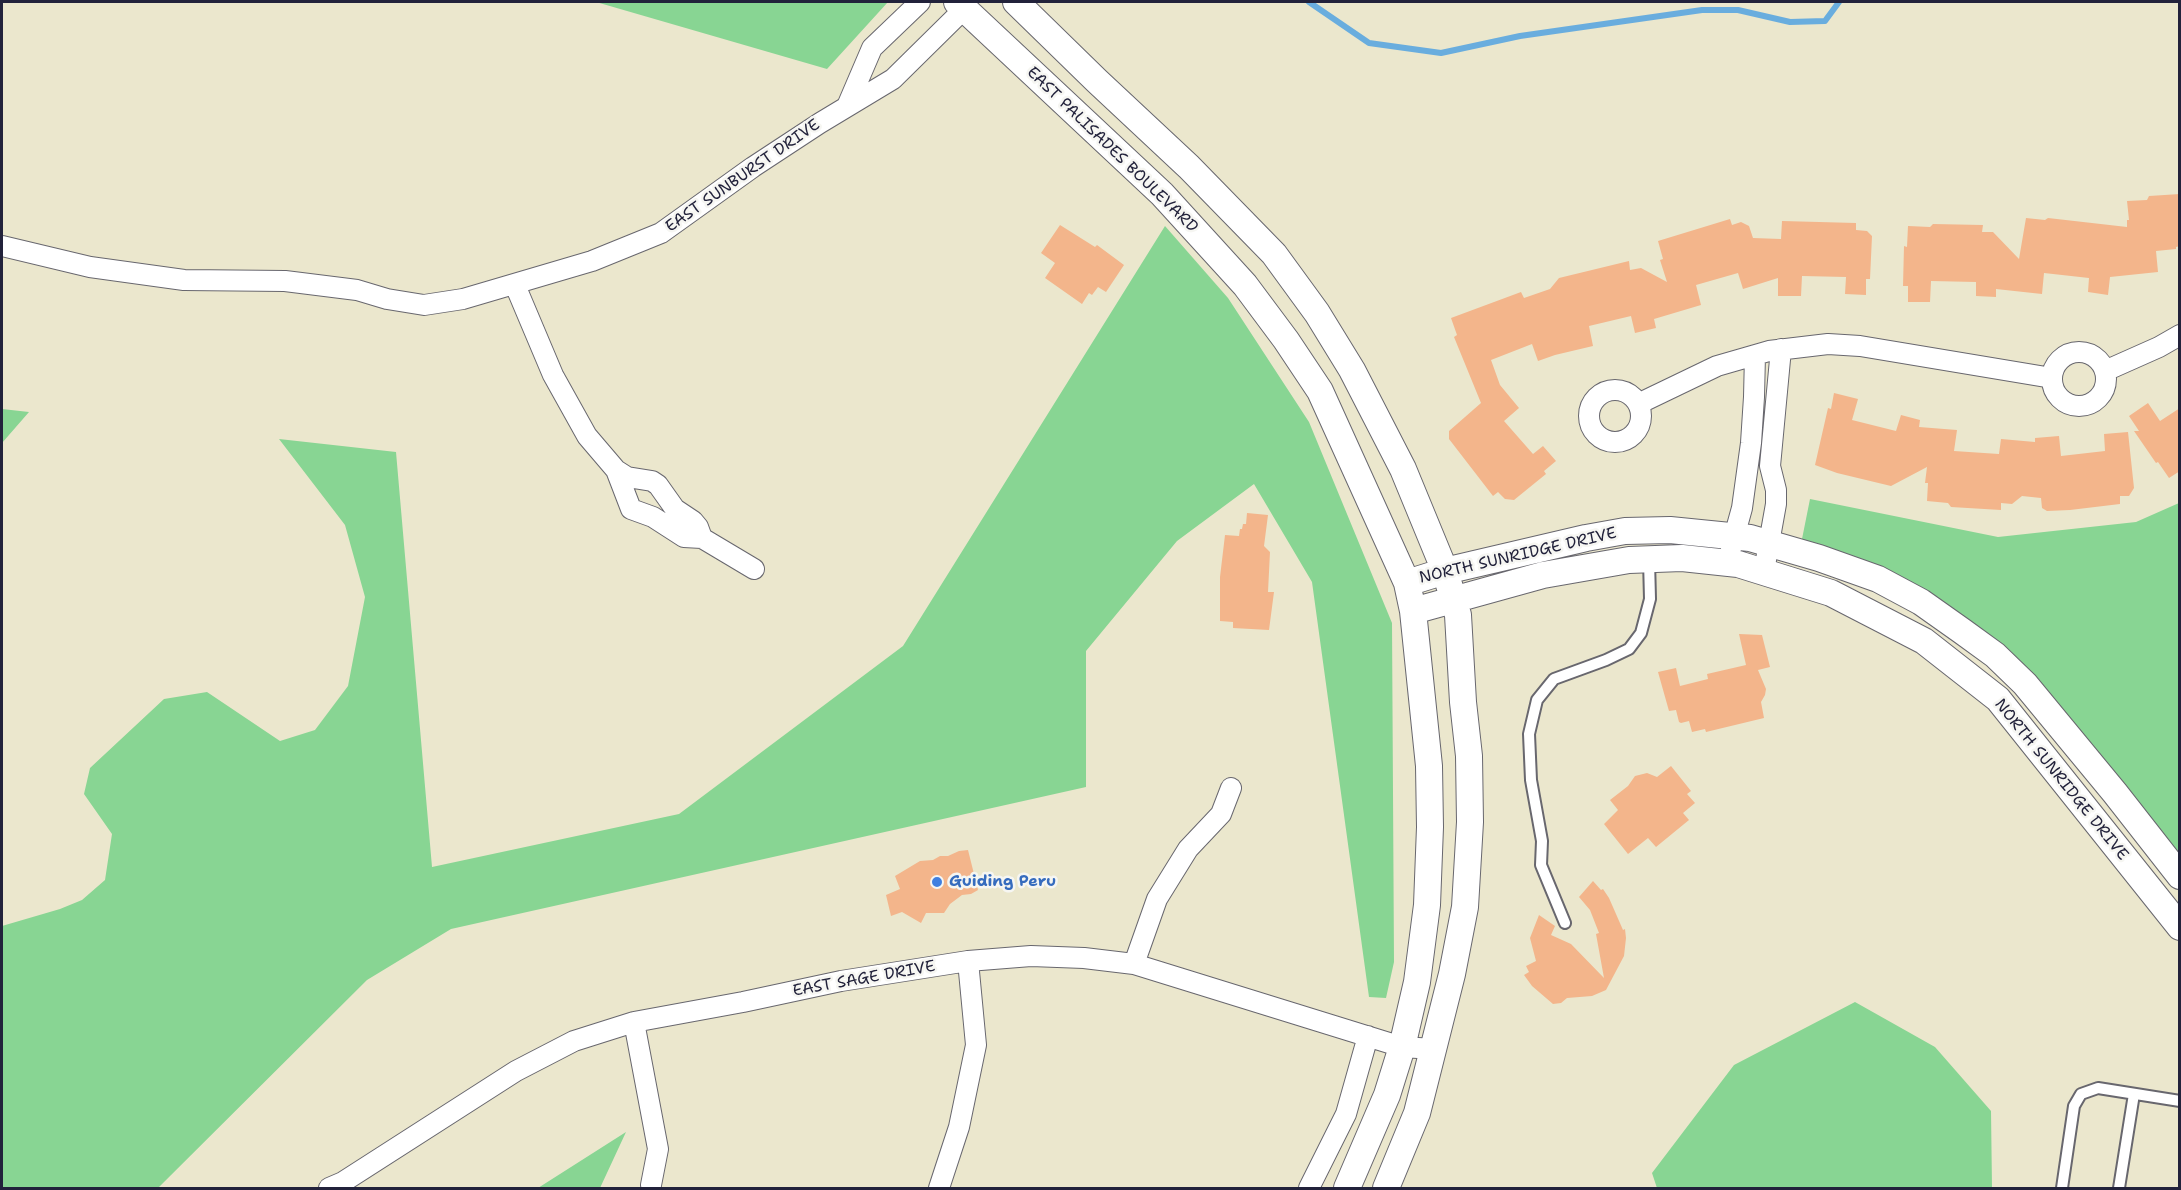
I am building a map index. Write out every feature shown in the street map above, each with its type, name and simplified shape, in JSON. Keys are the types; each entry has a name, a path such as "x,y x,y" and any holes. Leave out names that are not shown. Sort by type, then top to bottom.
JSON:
{"street":[{"path":"848,104 872,48 921,2"},
{"path":"1016,2 1189,166 1274,254 1317,313 1352,370 1403,469 1445,571 1458,615 1469,756 1470,822 1465,907 1452,974 1417,1113 1386,1188"},
{"name":"EAST SUNBURST DRIVE","path":"2,246 90,267 184,280 285,281 357,290 387,299 424,305 463,299 592,261 661,233 753,167 848,104 893,79 963,4"},
{"name":"EAST PALISADES BOULEVARD","path":"963,4 1162,194 1245,285 1320,391 1407,583 1413,611 1429,766 1430,827 1427,905 1417,982 1402,1047 1387,1095 1347,1188"},
{"path":"515,285 553,375 587,436 616,470 627,477 652,481 658,485 675,509 698,527 702,538"},
{"path":"2105,371 2180,335"},
{"path":"1638,404 1717,366 1781,349 1828,344 1860,346 2052,378"},
{"path":"1764,571 1776,504 1776,490 1770,466 1781,349"},
{"path":"2071,353 2088,354 2101,364 2105,371 2104,390 2099,398 2083,406 2064,402 2053,388 2052,378 2058,363 2071,353"},
{"path":"1729,563 1733,536 1742,508 1754,396 1755,355"},
{"path":"616,470 631,509 653,517 684,537 702,538 754,569"},
{"name":"NORTH SUNRIDGE DRIVE","path":"1407,583 1445,571 1586,538 1626,531 1670,530 1750,538 1819,558 1878,579 1921,602 1995,655 2025,684 2060,724 2180,876"},
{"name":"NORTH SUNRIDGE DRIVE","path":"1413,611 1543,575 1629,560 1682,558 1729,563 1764,571 1831,593 1924,641 1998,699 2180,927"},
{"path":"1134,964 1157,899 1188,849 1221,814 1231,788"},
{"name":"EAST SAGE DRIVE","path":"329,1188 343,1182 516,1071 574,1041 634,1022 841,981 968,960 1031,956 1084,958 1134,964 1402,1047 1434,1049"},
{"path":"939,1188 959,1127 976,1045 968,960"},
{"path":"634,1022 658,1149 650,1187"},
{"path":"1309,1188 1346,1114 1368,1036"}],"lane":[{"path":"1565,923 1541,865 1542,841 1531,780 1528,734 1536,700 1554,679 1629,649 1641,633 1650,599 1649,560"},
{"path":"2062,1188 2074,1106 2081,1095 2098,1088 2180,1101"},
{"path":"2119,1188 2134,1094"}],"green space":[{"path":"596,2 888,2 827,69"},
{"path":"1165,226 1228,298 1309,422 1392,623 1394,962 1386,998 1369,997 1312,582 1254,484 1177,541 1086,651 1086,787 451,929 367,980 158,1188 2,1188 2,926 82,900 105,880 112,834 84,794 90,768 164,699 207,692 280,741 315,730 348,686 365,597 345,525 279,439 396,452 432,867 679,814 903,646"},
{"path":"2,409 29,412 2,443"},
{"path":"1810,499 1998,537 2136,522 2179,503 2179,862 2030,678 1801,544"},
{"path":"1855,1002 1935,1047 1991,1111 1992,1188 1657,1188 1652,1173 1734,1065"},
{"path":"626,1132 600,1188 538,1188"}],"building":[{"path":"2180,194 2180,246 2176,249 2156,251 2158,272 2110,277 2108,295 2088,292 2089,278 2044,273 2042,294 1996,289 1996,297 1976,296 1976,282 1931,281 1930,302 1908,302 1908,286 1903,286 1904,246 1907,247 1908,226 1983,225 1982,232 1993,232 2019,259 2026,218 2045,220 2048,218 2127,227 2127,220 2129,220 2127,201 2147,200 2149,196"},
{"path":"1730,219 1732,225 1741,222 1749,226 1753,238 1781,239 1782,221 1856,223 1856,230 1867,231 1872,236 1870,279 1866,279 1866,295 1845,294 1846,277 1802,276 1801,296 1778,296 1778,278 1743,289 1738,273 1696,285 1701,305 1654,319 1656,328 1635,333 1631,316 1589,326 1593,346 1538,361 1532,344 1491,360 1500,385 1519,408 1504,421 1533,454 1543,446 1556,461 1544,471 1546,474 1514,500 1505,499 1498,492 1493,496 1449,439 1449,431 1481,403 1454,337 1457,335 1451,318 1521,292 1524,298 1550,289 1559,278 1629,261 1630,270 1641,268 1667,282 1660,260 1663,259 1658,241"},
{"path":"1060,225 1095,247 1097,245 1124,265 1106,292 1098,287 1092,295 1089,293 1082,304 1045,278 1055,263 1041,253"},
{"path":"1834,393 1858,399 1852,420 1896,431 1901,415 1920,420 1919,427 1957,430 1954,451 1999,454 2001,439 2035,442 2035,438 2059,436 2061,456 2105,451 2104,434 2128,432 2134,488 2129,496 2120,496 2120,504 2047,511 2042,508 2041,498 2022,496 2012,504 2001,503 2001,510 1951,507 1948,503 1927,501 1928,483 1925,483 1927,467 1891,486 1837,473 1815,465 1828,408 1831,409"},
{"path":"2148,403 2160,421 2180,408 2180,471 2169,478 2134,431 2139,431 2129,416"},
{"path":"1247,513 1268,515 1264,546 1270,552 1268,592 1274,592 1269,630 1233,628 1233,622 1220,621 1220,577 1225,535 1239,536 1240,529 1243,524 1246,524"},
{"path":"1739,634 1762,635 1770,667 1758,670 1766,689 1761,702 1764,718 1706,732 1705,729 1692,732 1689,721 1679,722 1676,710 1669,711 1658,672 1676,668 1680,686 1708,679 1707,674 1746,665"},
{"path":"1671,766 1691,791 1687,794 1695,803 1683,813 1689,820 1656,847 1648,838 1628,854 1604,824 1618,810 1610,800 1628,786 1635,776 1647,773 1657,777"},
{"name":"Guiding Peru","path":"968,850 978,890 962,895 950,904 944,913 926,913 921,923 902,912 891,916 886,895 900,889 895,876 920,861 933,860 940,856"},
{"path":"1593,881 1609,898 1623,930 1625,929 1624,956 1606,990 1592,996 1567,998 1561,1003 1553,1004 1532,986 1524,975 1529,972 1526,966 1536,961 1530,938 1539,915 1555,926 1551,935 1571,944 1604,978 1596,934 1599,933 1590,910 1579,897"}],"waterway":[{"path":"1309,2 1369,43 1441,53 1520,36 1702,10 1738,10 1790,22 1825,21 1839,2"}],"place":[{"name":"Guiding Peru","path":"937,882"}]}
